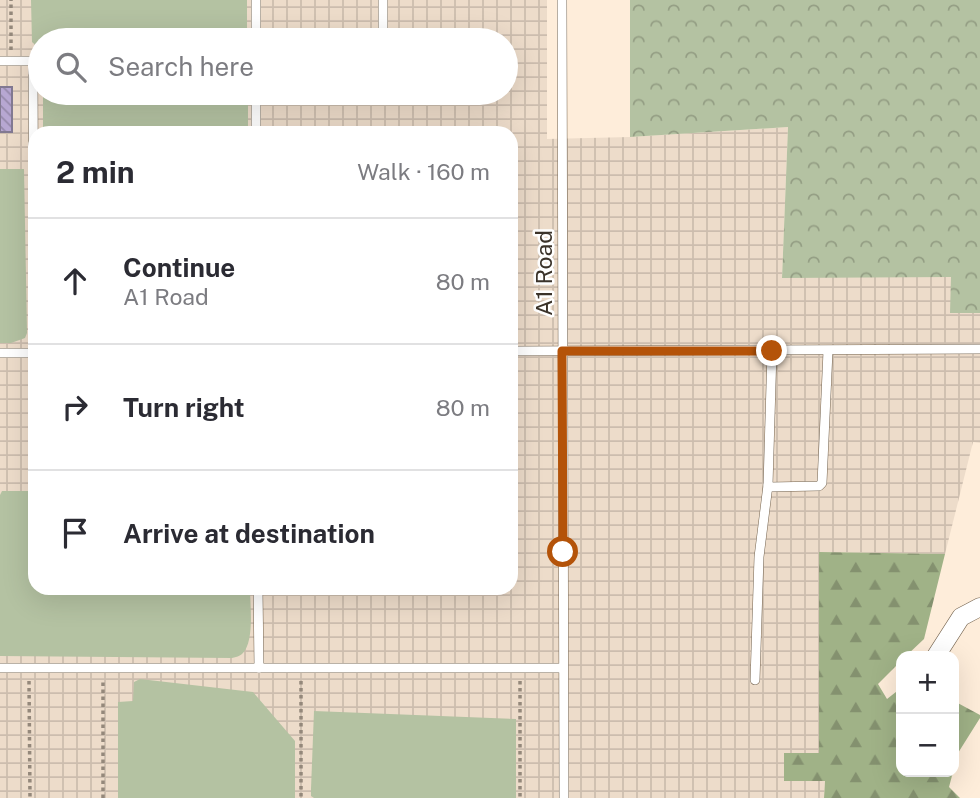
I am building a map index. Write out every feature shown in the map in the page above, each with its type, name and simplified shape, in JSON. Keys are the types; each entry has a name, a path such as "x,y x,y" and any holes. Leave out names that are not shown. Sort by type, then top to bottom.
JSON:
{"street":[{"path":"939,651 961,617 980,607"}],"lane":[{"path":"256,0 256,28"},
{"path":"383,0 383,28"},
{"name":"A1 Road","path":"562,0 564,798"},
{"path":"5,61 28,61"},
{"path":"36,126 37,105"},
{"path":"256,105 256,126"},
{"path":"518,351 980,349"},
{"path":"755,680 760,557 768,485 772,351"},
{"path":"768,485 819,486 822,483 828,351"},
{"path":"0,353 28,353"},
{"path":"258,595 259,668"},
{"path":"0,668 563,668"}],"path":[{"path":"5,61 11,0"},
{"path":"29,668 30,798"},
{"path":"103,668 103,798"},
{"path":"301,668 301,798"},
{"path":"520,668 520,798"}],"shaded area":[{"path":"0,0 547,0 547,139 630,137 788,127 782,277 951,277 951,313 980,313 980,443 973,442 945,554 819,552 819,754 784,753 784,780 825,780 824,798 0,798"}],"green space":[{"path":"31,0 247,0 247,28 32,28"},
{"path":"630,0 980,0 980,313 950,313 951,277 782,278 788,127 630,137"},
{"path":"43,105 248,105 248,126 43,126"},
{"path":"0,169 24,169 27,333 25,338 11,343 0,343"},
{"path":"2,491 28,491 28,595 250,595 251,622 246,648 241,655 232,658 0,656"},
{"path":"819,552 945,554 924,639 911,651 896,651 896,666 878,684 887,699 896,692 896,777 952,777 949,787 960,798 824,798 825,781 784,781 784,753 819,753"},
{"path":"140,679 253,692 295,741 295,798 118,798 118,702 133,701 134,682"},
{"path":"959,704 980,715 959,751"},
{"path":"314,711 516,719 516,798 314,798 311,796 311,789"}],"building":[{"path":"0,87 12,87 12,132 0,132"}],"route":[{"path":"563,552 562,351 772,351"}]}
